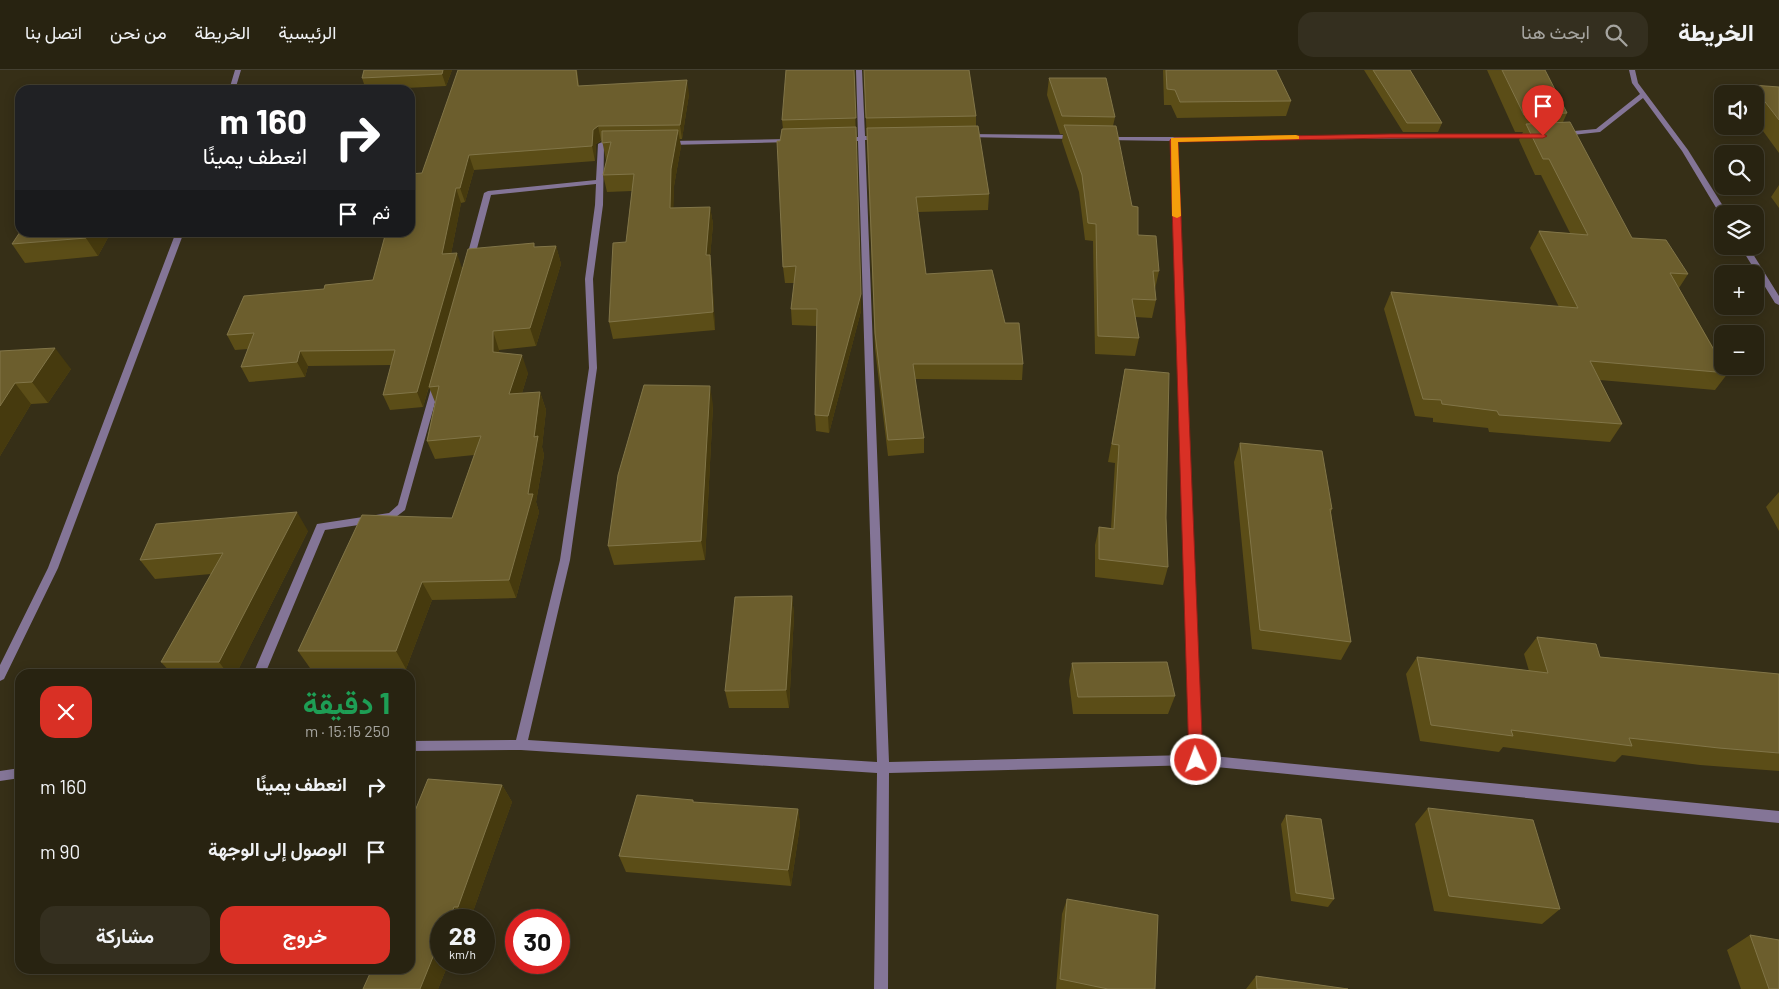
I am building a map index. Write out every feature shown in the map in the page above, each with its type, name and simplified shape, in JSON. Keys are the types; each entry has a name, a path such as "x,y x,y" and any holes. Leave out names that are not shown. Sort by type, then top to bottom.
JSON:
{"street":[{"path":"234,85 238,70"},
{"path":"858,70 883,768 880,989"},
{"path":"1632,70 1634,83 1685,150 1719,205"},
{"path":"1552,135 1598,131 1643,94"},
{"path":"960,136 1087,138"},
{"path":"1096,138 1174,140 1390,136 1543,136"},
{"path":"833,139 891,138"},
{"path":"660,143 796,140"},
{"path":"1174,140 1196,760"},
{"path":"521,745 565,560 593,368 589,279 599,205 601,144 621,144"},
{"path":"467,269 488,193 600,182"},
{"path":"0,676 53,568 178,237"},
{"path":"1750,255 1779,303"},
{"path":"261,669 321,527 392,516 402,507 439,374"},
{"path":"415,746 521,745 883,768 1196,760 1779,817"},
{"path":"0,776 15,774"}],"building":[{"path":"364,70 443,70 442,74 362,78"},
{"path":"458,70 576,70 578,86 687,80 680,125 598,126 593,130 592,146 469,155 460,188 456,188 442,254 457,253 417,392 383,395 395,350 300,351 297,362 241,367 254,333 227,335 244,296 324,289 325,285 373,280 385,237 415,237 415,174 422,173"},
{"path":"786,70 854,70 856,118 782,120"},
{"path":"864,70 969,70 976,116 866,118"},
{"path":"1166,70 1276,70 1291,101 1180,102 1175,90 1167,89"},
{"path":"1373,70 1410,70 1442,123 1407,123"},
{"path":"1502,70 1545,70 1567,113 1524,115"},
{"path":"1049,78 1106,78 1115,117 1062,116"},
{"path":"1764,86 1779,87 1779,120 1764,101"},
{"path":"1570,122 1632,238 1666,240 1688,274 1670,273 1714,350 1714,372 1590,361 1622,424 1499,415 1497,411 1442,404 1441,400 1423,399 1391,292 1578,308 1539,231 1588,235 1549,159 1543,159 1526,124"},
{"path":"1064,125 1116,126 1132,206 1138,207 1138,235 1156,236 1159,271 1153,271 1156,300 1132,299 1139,338 1098,336 1096,224 1088,223 1082,175"},
{"path":"978,126 989,194 916,197 926,274 992,270 1005,323 1019,323 1023,364 913,364 924,438 888,440 875,333 867,128"},
{"path":"856,127 861,294 828,416 815,415 817,309 791,309 796,266 783,267 777,141 780,141 782,129"},
{"path":"678,130 671,169 670,208 710,207 706,255 710,255 713,312 609,322 613,243 626,242 634,174 603,175 611,142 602,143 602,131"},
{"path":"17,237 86,237 86,238 12,244"},
{"path":"534,243 534,247 556,246 530,328 493,331 493,352 522,355 509,394 540,392 534,437 538,436 528,494 533,494 509,580 422,582 396,651 298,651 362,515 452,518 481,436 427,441 439,386 429,387 468,249"},
{"path":"55,348 32,382 15,383 0,406 0,351"},
{"path":"1125,369 1169,373 1166,518 1168,567 1099,559 1099,527 1114,529 1119,445 1112,444"},
{"path":"644,385 710,386 701,541 608,546 618,475"},
{"path":"1240,443 1322,451 1351,642 1260,630"},
{"path":"297,512 219,662 161,662 223,553 140,560 156,524"},
{"path":"792,596 786,690 725,691 735,597"},
{"path":"1537,637 1596,644 1600,657 1779,674 1779,753 1629,738 1632,746 1511,730 1513,736 1431,725 1417,657 1548,673"},
{"path":"1167,662 1175,696 1078,697 1072,663"},
{"path":"428,779 502,785 458,907 454,907 453,909 430,909 430,964 420,989 363,989 370,974 415,974 415,811"},
{"path":"637,795 693,800 693,802 798,809 788,870 619,856"},
{"path":"1428,808 1533,820 1560,909 1449,896"},
{"path":"1286,815 1321,819 1334,899 1296,893"},
{"path":"1067,899 1158,915 1155,989 1108,989 1060,979"},
{"path":"1750,935 1779,940 1779,989 1769,989"},
{"path":"1256,976 1348,989 1257,989"}],"slow traffic":[{"path":"1177,216 1174,140 1296,138"}],"route":[{"path":"1196,760 1174,140 1390,136 1543,136"}]}
